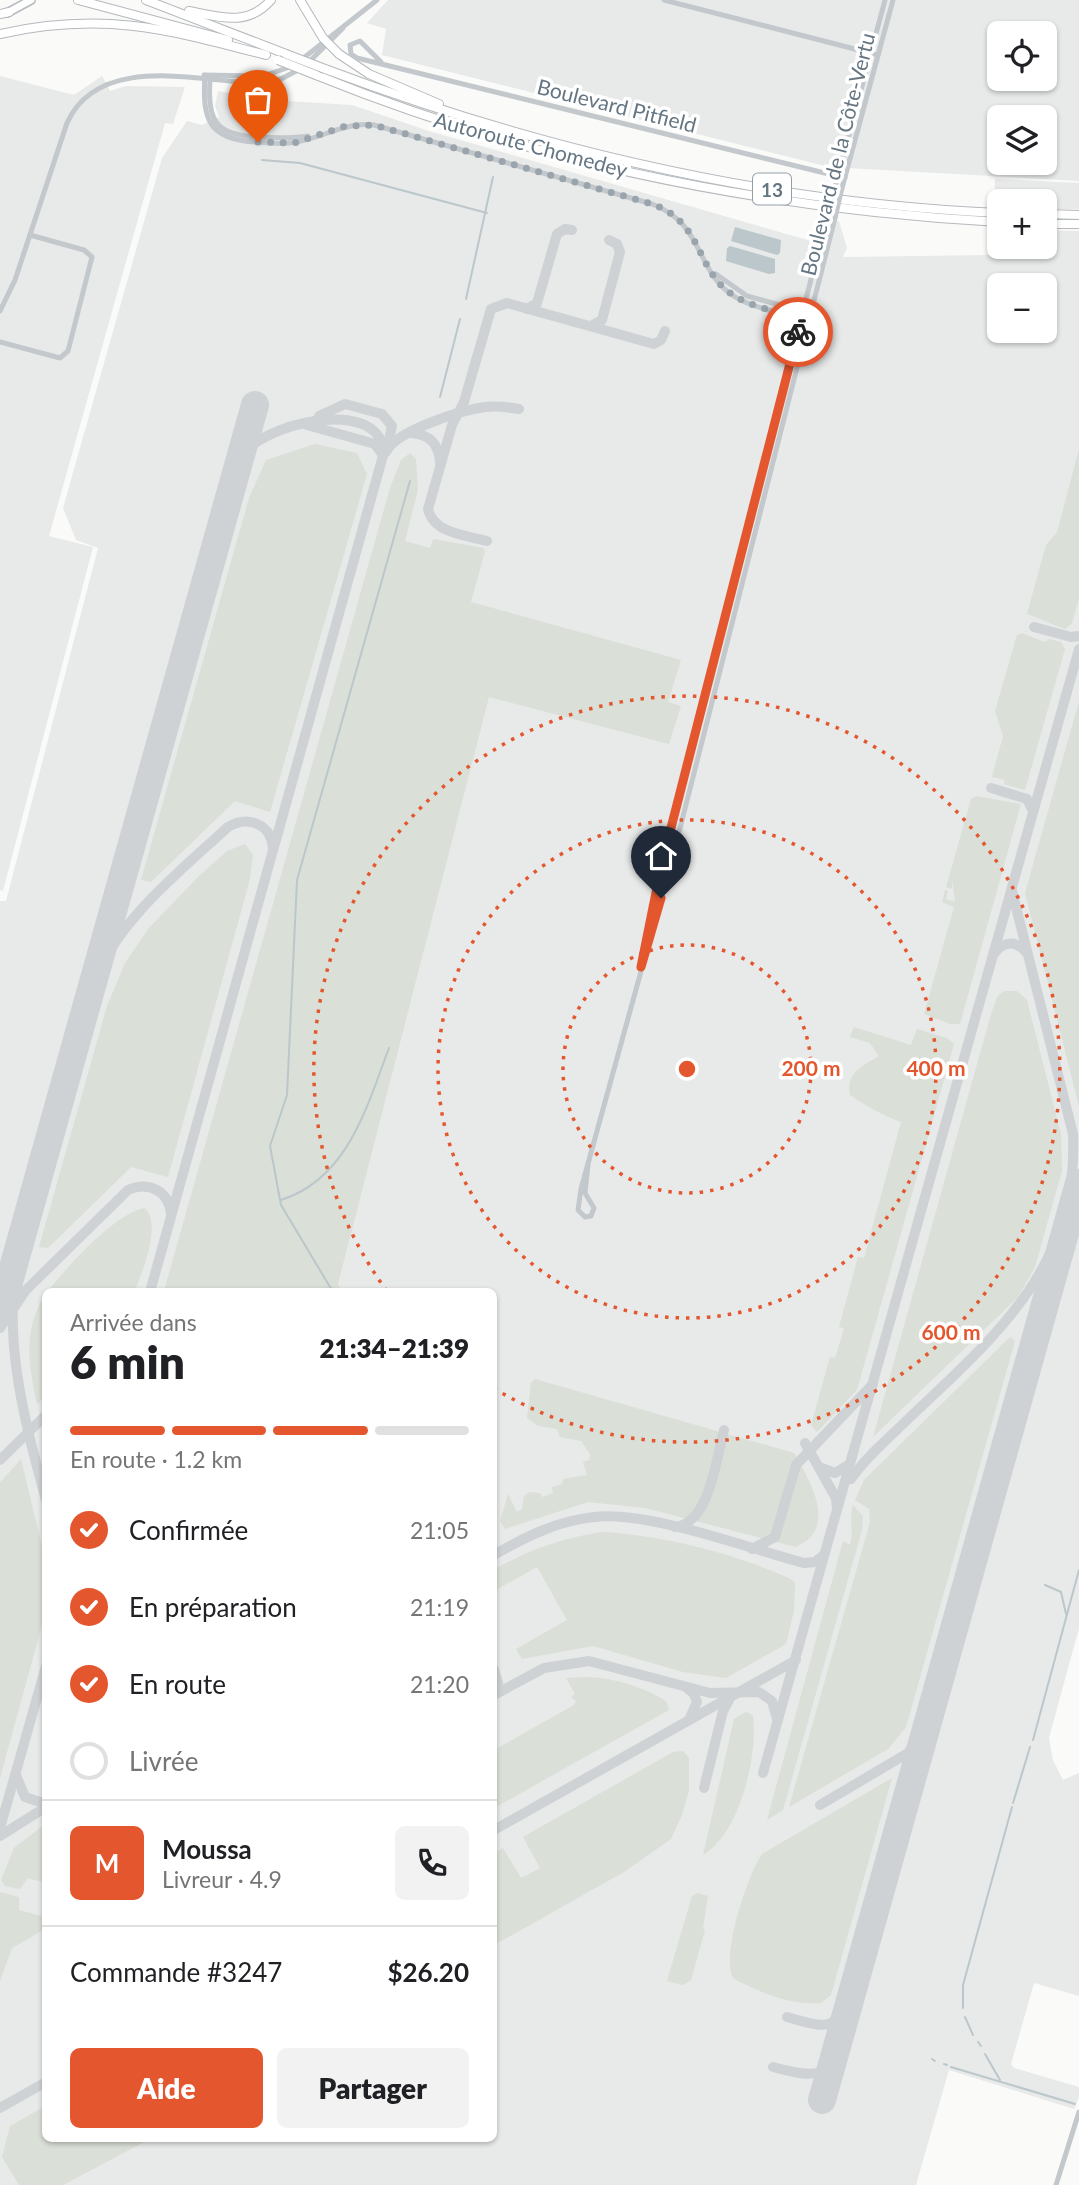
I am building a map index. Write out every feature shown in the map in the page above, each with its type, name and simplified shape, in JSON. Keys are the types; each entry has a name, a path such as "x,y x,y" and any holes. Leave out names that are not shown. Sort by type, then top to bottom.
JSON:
{"highway":[{"name":"Autoroute Chomedey","path":"78,0 186,26 465,127 650,176 843,208 987,221"},
{"name":"Autoroute Chomedey","path":"146,0 325,69 474,120 585,151 736,183 892,205 987,211"},
{"path":"162,5 234,19 252,15 271,0"},
{"path":"302,0 323,38 339,54 369,74 474,120"},
{"path":"0,34 85,23 134,24 266,55"},
{"path":"1057,214 1079,215"},
{"path":"1057,224 1079,225"}],"main road":[{"path":"3,14 31,0"}],"street":[{"path":"0,311 12,288 66,124 82,100 102,86 125,78 257,77 282,72 377,0"},
{"path":"664,0 874,54"},
{"name":"Boulevard de la Côte-Vertu","path":"641,967 662,863 827,217 835,187 841,177 874,54 885,0"},
{"name":"Boulevard de la Côte-Vertu","path":"874,54 893,0"},
{"name":"Boulevard Pitfield","path":"381,62 360,41 350,45 350,52 355,57 841,177"},
{"path":"208,78 207,117 216,130 229,138 289,143 349,125 377,126 652,204 684,225 720,284 738,298 811,317"},
{"name":"Boulevard de la Côte-Vertu","path":"588,1165 585,1193 594,1208 591,1216 585,1217 578,1210 588,1165 675,849 811,317 842,188 841,177"},
{"path":"0,342 61,358 68,351 92,257 84,250 30,235"},
{"path":"1056,2185 1079,2112"}],"shaded area":[{"path":"388,0 1079,0 1079,181 829,167 382,55 386,29 367,23"},
{"path":"0,76 74,95 102,76 110,91 126,86 185,87 173,124 165,123 49,536 93,547 3,891 0,890"},
{"path":"218,91 269,100 352,105 429,131 811,241 816,221 839,221 847,248 843,257 987,255 987,259 1057,259 1057,230 1079,231 1079,1628 1049,1738 1053,1760 1063,1780 1079,1773 1079,1996 1034,1983 1011,2064 1014,2068 1079,2087 1079,2097 1074,2109 949,2070 916,2185 0,2185 0,901 6,901 98,548 76,540 63,508 162,158 187,121 202,125 219,117 215,106"},
{"path":"995,179 1079,183 1079,209 1057,209 1057,189 995,189"},
{"path":"735,227 781,240 780,253 777,255 731,241"},
{"path":"730,246 775,259 775,273 769,274 726,261 727,248"},
{"path":"315,444 357,453 367,474 270,812 235,801 151,882 141,880 249,498 266,460"},
{"path":"1079,449 1079,599 1072,623 1065,629 1027,614 1046,545 1057,532"},
{"path":"410,453 416,459 418,490 405,541 430,548 433,539 483,548 485,551 471,602 681,660 668,702 681,706 669,744 489,697 338,1284 340,1288 165,1288 390,488 401,460"},
{"path":"1022,633 1044,642 1049,639 1061,642 1065,649 1025,790 1004,784 1005,780 992,777 1003,736 995,711 1017,635"},
{"path":"1079,701 1079,1106 1025,893"},
{"path":"976,796 1021,804 960,1024 950,1024 924,1014 954,907 942,902 945,890 948,891 946,899 955,902 952,879 952,889 946,887 971,799"},
{"path":"245,844 253,855 250,879 168,1177 131,1167 48,1248 39,1247 107,1006 125,963 149,928 198,877 227,851"},
{"path":"1004,991 1017,991 1027,1000 1061,1134 1062,1171 1035,1267 1018,1297 873,1437 991,1014 997,997"},
{"path":"854,1027 911,1045 917,1029 947,1038 954,1044 857,1390 817,1432 811,1425 830,1357 835,1358 844,1329 839,1327 858,1257 864,1258 901,1122 850,1095 849,1087 853,1075 879,1056 870,1043 850,1037"},
{"path":"145,1208 152,1226 146,1261 136,1288 51,1288 106,1230 133,1212"},
{"path":"42,1301 42,1399 37,1405 29,1349"},
{"path":"1010,1337 1015,1341 906,1727 888,1749 789,1807 870,1522 869,1509 855,1500 864,1480"},
{"path":"535,1379 794,1453 817,1503 816,1528 809,1539 796,1547 645,1508 588,1502 505,1529 500,1521 508,1494 517,1512 522,1509 524,1496 529,1492 540,1493 542,1497 553,1493 552,1487 562,1484 563,1479 587,1475 583,1462 589,1460 590,1454 581,1441 560,1437 557,1429 538,1426 527,1418 531,1383"},
{"path":"21,1459 42,1546 42,1625 0,1778 0,1483"},
{"path":"853,1505 863,1516 862,1530 783,1810 767,1820 843,1541 850,1545"},
{"path":"602,1532 649,1537 723,1554 791,1579 795,1583 794,1611 786,1644 726,1678 683,1672 593,1646 522,1659 516,1649 567,1620 537,1567 497,1589 497,1568 547,1545"},
{"path":"588,1677 628,1684 666,1701 669,1710 497,1806 497,1748 574,1705 576,1701 571,1697 575,1694 566,1678"},
{"path":"746,1712 753,1715 754,1732 744,1792 727,1830 703,1855 734,1719"},
{"path":"683,1751 689,1758 689,1790 671,1839 624,1872 497,1943 497,1851 503,1848 521,1878 540,1868 523,1837 673,1752"},
{"path":"892,1778 831,1995 821,2003 797,2002 765,1993 734,1979 730,1969 730,1954 737,1916 762,1854"},
{"path":"42,1826 42,1882 28,1878 20,1889 5,1886 1,1880 14,1848"},
{"path":"0,1892 19,1897 19,1910 41,1916 42,1913 42,1931 12,1948 0,1981"},
{"path":"698,1893 708,1896 703,1928 705,1930 691,1980 683,1985 667,1981 692,1896"},
{"path":"42,2108 42,2142 144,2142 63,2185 19,2185 2,2157 10,2126"}],"waterway":[{"path":"262,160 300,163 487,213"},
{"path":"466,299 493,177"},
{"path":"440,397 460,319"},
{"path":"331,1288 281,1205 270,1146 287,1095 297,880 410,481"},
{"path":"281,1200 304,1190 323,1176 339,1158 363,1116 389,1048"},
{"path":"1033,1740 1079,1570"},
{"path":"1045,1585 1061,1592 1066,1614"},
{"path":"1013,1803 1030,1747"},
{"path":"963,2008 963,1985 1012,1807"},
{"path":"965,2017 973,2035"},
{"path":"978,2042 981,2046"},
{"path":"985,2054 1000,2080"},
{"path":"951,2067 1075,2104"}],"taxiway":[{"path":"527,309 537,303 557,234 565,229 572,230"},
{"path":"591,326 602,320 620,252 617,244 609,240"},
{"path":"487,541 444,529 431,517 428,509 452,425 464,402 491,309 507,303 654,344 661,340 665,331"},
{"path":"319,416 345,404 382,414 392,426 388,445"},
{"path":"386,452 392,444 415,429 461,412 485,407 519,409"},
{"path":"151,1288 384,452 377,434 361,424 339,420 315,421 268,436 250,447 240,459"},
{"path":"307,425 375,444 383,455"},
{"path":"411,433 423,435 432,441 438,450 440,462"},
{"path":"1034,627 1071,637 1079,636"},
{"path":"763,1773 1079,649"},
{"path":"991,788 1027,799 1033,811"},
{"path":"91,990 114,943 131,922 169,881 228,827 243,822 257,824 268,833 273,848"},
{"path":"851,1479 863,1463 999,1329 1046,1262 1062,1224 1071,1182 1073,1134 1012,891"},
{"path":"994,954 1005,944 1018,945 1026,952"},
{"path":"0,1328 26,1290 128,1190 143,1187 157,1190 166,1199 171,1214"},
{"path":"21,1239 15,1272 13,1338 22,1402 42,1485"},
{"path":"752,1549 775,1537 796,1465 873,1384"},
{"path":"0,1460 42,1419"},
{"path":"675,1527 687,1523 704,1502 724,1430"},
{"path":"805,1443 836,1498 837,1509"},
{"path":"819,1467 835,1473 850,1464"},
{"path":"497,1553 554,1526 580,1519 617,1517 699,1532 804,1563 815,1562 824,1555"},
{"path":"497,1828 796,1660"},
{"path":"497,1693 544,1668 589,1661 710,1693 759,1692 772,1701 777,1719"},
{"path":"0,1828 42,1680"},
{"path":"497,1680 497,1686"},
{"path":"686,1687 694,1694 697,1702 689,1720"},
{"path":"704,1788 723,1711 729,1700"},
{"path":"820,1805 908,1753 926,1729"},
{"path":"16,1775 25,1797 42,1803"},
{"path":"0,1836 42,1810"},
{"path":"787,2017 811,2024 827,2024 839,2016 852,1994"},
{"path":"773,2067 810,2074 820,2072 826,2067 845,2017"},
{"path":"0,2108 42,2084"}],"runway":[{"path":"0,1314 255,405"},
{"path":"822,2100 1079,1183"}],"way so far":[{"path":"258,142 294,143 346,126 374,125 652,204 672,214 684,225 695,239 717,280 729,292 747,303 802,318 798,332"}],"route":[{"path":"661,898 641,967 662,863 798,332"}]}
